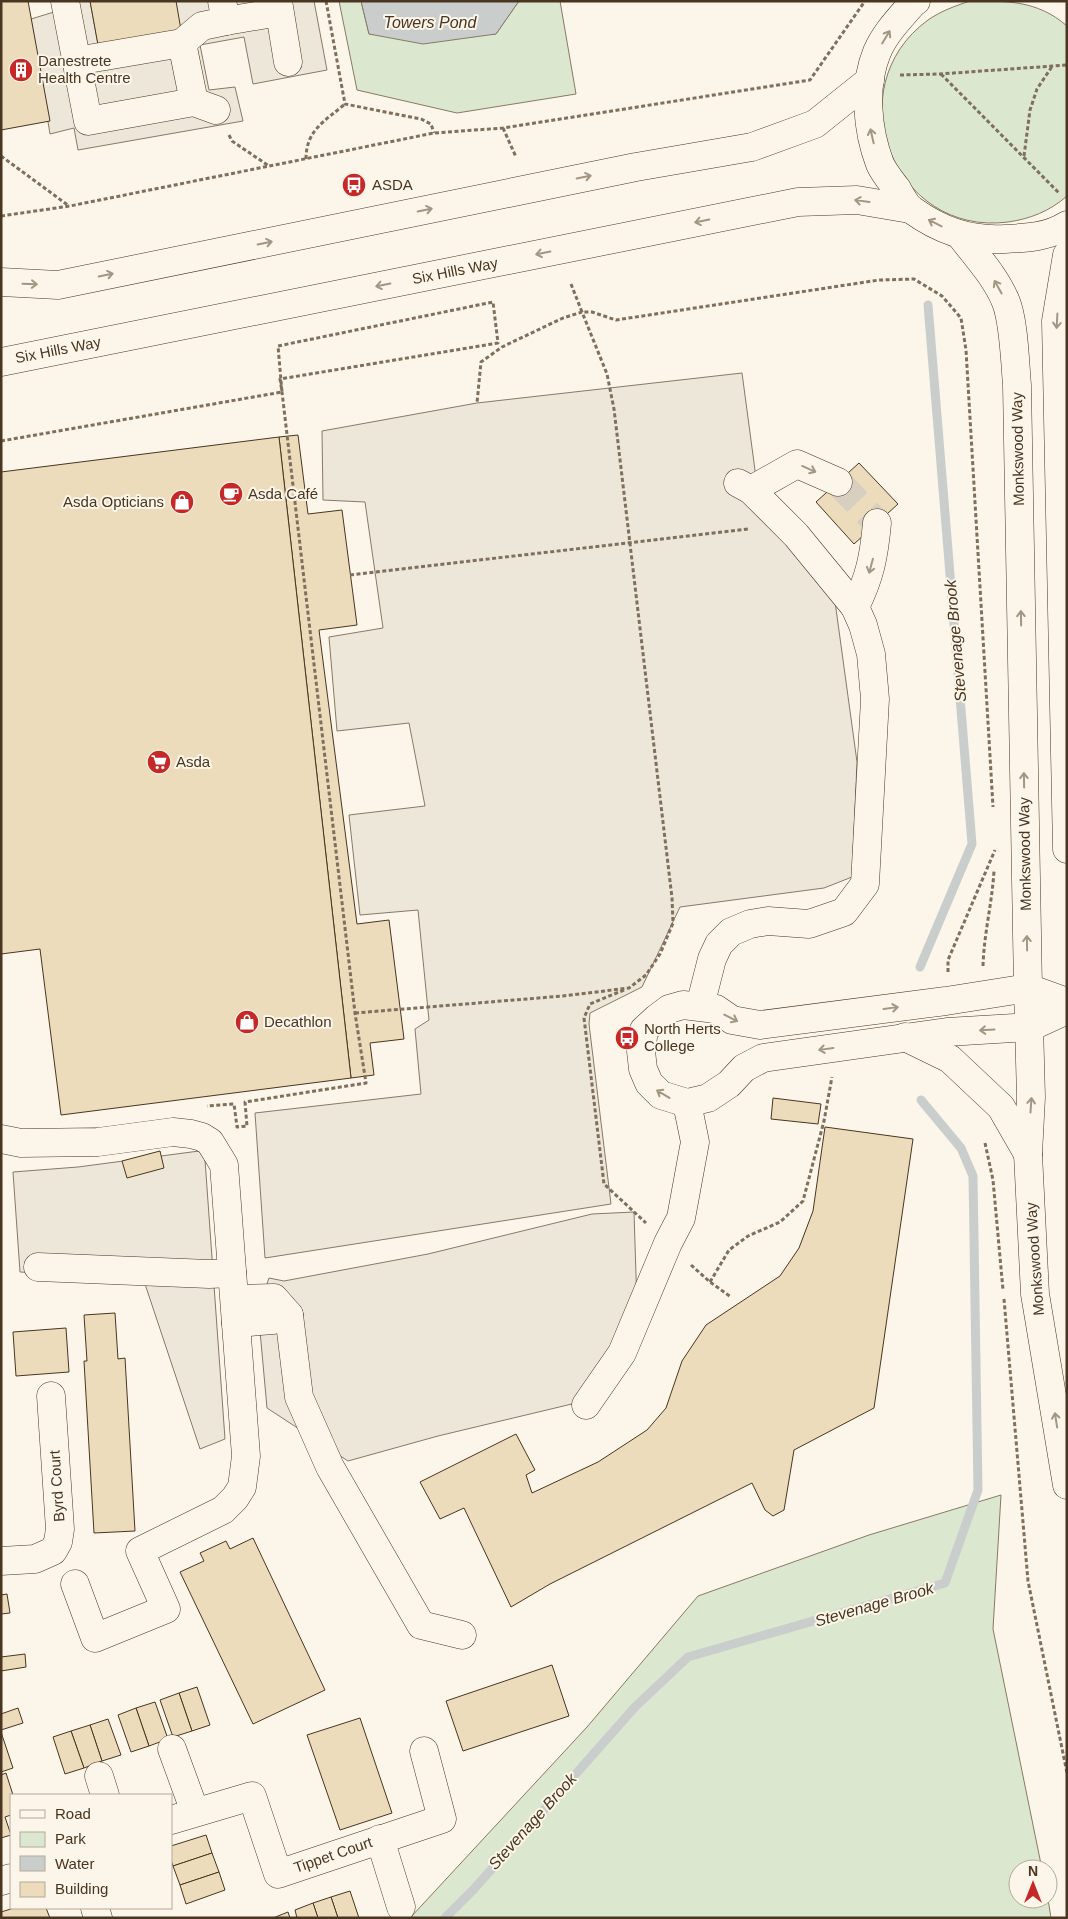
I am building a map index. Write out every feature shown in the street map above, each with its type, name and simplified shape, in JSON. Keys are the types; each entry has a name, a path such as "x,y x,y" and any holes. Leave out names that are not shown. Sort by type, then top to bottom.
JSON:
{"main road":[{"path":"66,1 88,120 205,106 182,43"},
{"path":"914,2 891,29 877,52 870,80 867,114 881,166 910,210 961,236 983,240 1028,238 1055,232 1067,225"},
{"path":"76,61 182,43 224,11 278,7 288,62"},
{"path":"1,282 58,285 636,166 752,147 814,124 870,80"},
{"name":"Six Hills Way","path":"1,362 798,202 857,200 910,210"},
{"name":"Monkswood Way","path":"961,236 994,280 1007,302 1017,385 1028,988 1032,1097 1028,1154 1035,1294 1067,1485"},
{"path":"1067,256 1056,321 1067,849"},
{"path":"700,1006 712,959 719,944 731,932 750,924 768,921 809,924 844,912 865,884 875,699 871,654 863,625 855,607 796,535 745,486 797,464 838,482"},
{"path":"855,607 866,586 871,567 877,523"},
{"path":"1067,1002 1028,988 946,1001 760,1025 732,1020 716,1009 683,1005 669,1009 644,1030 641,1051 649,1083 662,1095 687,1103 708,1098 729,1084 744,1068 763,1058 947,1032 1030,1027 1067,1010"},
{"path":"905,1037 950,1059 1002,1107 1028,1154"},
{"path":"586,1405 622,1352 668,1243 681,1218 695,1142 687,1103"},
{"path":"1,1139 21,1143 98,1142 173,1132 191,1134 202,1137 210,1142 224,1165 246,1456 242,1487 222,1510 140,1551 166,1609 95,1638 75,1584"},
{"path":"38,1267 209,1274 234,1298 274,1298 289,1315 299,1398 330,1466 422,1625 462,1635"},
{"name":"Byrd Court","path":"1,1561 35,1558 53,1551 58,1542 60,1529 51,1396"},
{"name":"Tippet Court","path":"172,1749 183,1816 252,1796 278,1874 442,1819 424,1751"},
{"name":"Tippet Court","path":"380,1839 401,1907"}],"path":[{"path":"326,1 345,104"},
{"path":"1,216 70,206 434,133 503,128 810,80 865,1"},
{"path":"1024,157 1030,110 1036,89 1053,65"},
{"path":"896,75 940,74 1067,65"},
{"path":"940,74 1059,193"},
{"path":"345,104 421,119 431,124 434,133"},
{"path":"306,159 306,147 315,130 345,104"},
{"path":"205,106 232,142 270,166"},
{"path":"503,128 516,157"},
{"path":"1,156 70,206"},
{"path":"477,403 481,362 502,348 563,318 582,312 592,312 616,320 879,280 914,280 942,296 961,318 966,350 993,811"},
{"path":"571,284 607,374 614,409 672,898 672,923 660,954 646,975 629,988 590,1004 584,1018 604,1184 710,1282 731,1297"},
{"path":"191,1134 200,1107 234,1104 237,1126 248,1126 245,1102 366,1083 355,1012 282,392 281,383 280,374 279,364 278,346 493,302 498,343 318,372 299,376 289,377 280,379 282,392"},
{"path":"1,441 282,392"},
{"path":"350,575 748,528"},
{"path":"983,966 984,939 992,900 995,840"},
{"path":"946,1001 948,960 995,850"},
{"path":"355,1012 563,996 629,988"},
{"path":"710,1282 728,1250 748,1236 780,1222 803,1201 824,1122 832,1076"},
{"path":"985,1140 993,1180 1028,1581 1067,1773"}],"green space":[{"path":"339,1 361,1 369,34 496,34 519,1 560,1 576,94 457,113 357,90"},
{"path":"970,1 1009,2 1033,7 1056,17 1067,26 1067,196 1047,210 1016,221 968,220 934,206 908,183 890,152 882,118 885,82 900,49 928,20 943,11"},
{"path":"1001,1495 993,1629 1040,1859 1008,1859 1008,1909 1050,1909 1051,1918 410,1918 587,1727 698,1596 869,1535"}],"shaded area":[{"path":"53,1 90,1 98,44 176,1 314,1 327,70 253,84 244,37 200,45 209,90 235,87 243,121 78,150 74,128 50,134 31,19 54,12"},
{"path":"742,373 759,500 833,587 857,762 852,877 824,888 680,907 642,987 590,1013 589,1024 611,1204 265,1258 255,1113 421,1094 415,1029 429,1020 418,910 360,915 349,815 425,806 409,723 337,731 329,637 383,628 365,502 323,500 322,431 477,403"},
{"path":"199,1151 205,1160 225,1439 200,1449 143,1278 20,1272 13,1172 78,1167"},
{"path":"634,1212 637,1307 576,1403 438,1436 348,1461 267,1408 258,1309 269,1278 284,1281 428,1254 592,1214"}],"water":[{"name":"Towers Pond","path":"361,1 519,1 496,34 423,44 369,34"}],"building":[{"name":"Danestrete Health Centre","path":"1,1 28,1 50,121 1,130"},
{"path":"90,1 176,1 181,30 98,45"},
{"path":"298,435 308,514 342,510 357,625 319,630 357,924 389,920 404,1039 370,1043 374,1075 351,1078 279,437"},
{"name":"Asda","path":"279,437 351,1078 61,1115 40,949 1,954 1,472"},
{"path":"859,463 898,504 854,544 816,502"},
{"path":"773,1098 821,1104 818,1124 771,1119"},
{"path":"825,1127 913,1139 874,1408 794,1450 784,1510 773,1516 765,1510 752,1483 550,1584 511,1607 464,1508 440,1519 420,1482 516,1434 535,1470 526,1475 532,1493 598,1462 647,1430 666,1408 682,1361 706,1325 780,1276 799,1248 813,1211"},
{"path":"160,1151 164,1168 127,1178 122,1161"},
{"path":"115,1313 118,1359 125,1358 135,1531 94,1533 84,1361 87,1361 84,1315"},
{"path":"66,1328 69,1372 16,1376 13,1332"},
{"path":"253,1538 325,1690 253,1724 180,1572 204,1561 200,1553 226,1541 230,1549"},
{"path":"7,1594 10,1613 1,1614 1,1595"},
{"path":"25,1654 26,1667 1,1671 1,1657"},
{"path":"552,1665 569,1716 463,1751 446,1701"},
{"path":"197,1687 210,1725 192,1731 179,1693"},
{"path":"179,1693 192,1731 173,1737 160,1700"},
{"path":"155,1702 168,1739 149,1746 136,1708"},
{"path":"18,1708 23,1723 1,1730 1,1714"},
{"path":"136,1708 149,1746 131,1752 118,1715"},
{"path":"360,1718 392,1813 340,1830 307,1735"},
{"path":"108,1719 121,1755 102,1761 90,1725"},
{"path":"90,1725 102,1761 84,1768 71,1731"},
{"path":"71,1731 84,1768 65,1774 53,1737"},
{"path":"1,1732 13,1768 1,1772"},
{"path":"6,1773 13,1794 10,1794 10,1815 5,1817 10,1835 1,1838 1,1775"},
{"path":"206,1835 212,1853 173,1866 172,1846"},
{"path":"212,1853 219,1872 180,1885 173,1866"},
{"path":"219,1872 225,1890 186,1904 180,1885"},
{"path":"350,1891 359,1918 338,1918 331,1897"},
{"path":"331,1897 338,1918 318,1918 313,1903"},
{"path":"313,1903 318,1918 297,1918 295,1910"},
{"path":"11,1909 46,1909 50,1918 1,1918 1,1912"},
{"path":"288,1912 290,1918 273,1918"}],"waterway":[{"name":"Stevenage Brook","path":"920,967 972,844 928,305"},
{"name":"Stevenage Brook","path":"445,1918 474,1889 635,1707 688,1657 945,1583 978,1490 973,1176 961,1148 921,1100"}],"tunnel":[{"path":"838,482 877,523"}],"place":[{"name":"Danestrete Health Centre","path":"21,70"},
{"name":"ASDA","path":"354,185"},
{"name":"Asda Café","path":"231,494"},
{"name":"Asda Opticians","path":"182,502"},
{"name":"Asda","path":"159,762"},
{"name":"Decathlon","path":"247,1022"},
{"name":"North Herts College","path":"627,1038"}]}
